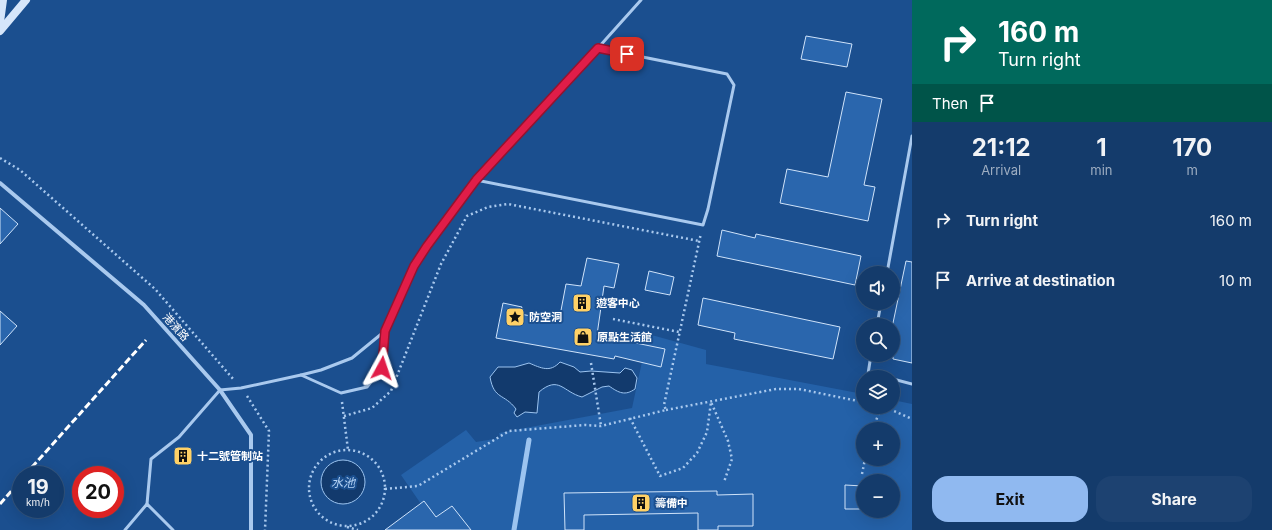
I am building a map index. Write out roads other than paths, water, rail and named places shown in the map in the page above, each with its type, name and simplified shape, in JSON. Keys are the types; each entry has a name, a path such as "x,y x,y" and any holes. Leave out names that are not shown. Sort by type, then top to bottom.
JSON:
{"main road":[{"path":"0,22 3,0"},
{"path":"0,31 26,0"}],"street":[{"name":"港濱路","path":"0,182 144,305 220,390 251,435 251,530"}],"lane":[{"path":"301,376 341,394 367,387 382,368 385,331 414,266 476,180 641,0"},
{"path":"476,180 703,225 708,209 734,85 727,74 598,48"},
{"path":"887,266 912,136"},
{"path":"125,530 147,504 151,459 179,437 220,390 242,388 301,376 321,370 352,358 385,331"},
{"path":"900,381 912,384"},
{"path":"147,504 173,530"}],"water":[{"path":"560,362 574,367 580,372 591,371 620,373 625,368 632,370 637,378 635,389 622,393 609,386 602,387 582,397 561,386 551,385 539,392 537,413 525,412 517,417 514,413 516,409 512,404 497,393 490,377 498,367 515,367 529,363 541,368 553,368"},
{"name":"水池","path":"339,460 347,460 359,466 365,478 365,486 359,498 347,504 339,504 327,498 321,486 321,478 327,466"}],"waterway":[{"path":"514,530 529,440"}],"railway":[{"path":"33,466 146,340"},
{"path":"0,504 12,490"}],"place":[{"name":"遊客中心","path":"582,303"},
{"name":"防空洞","path":"515,317"},
{"name":"原點生活館","path":"583,337"},
{"name":"十二號管制站","path":"183,456"},
{"name":"籌備中","path":"641,503"}]}
